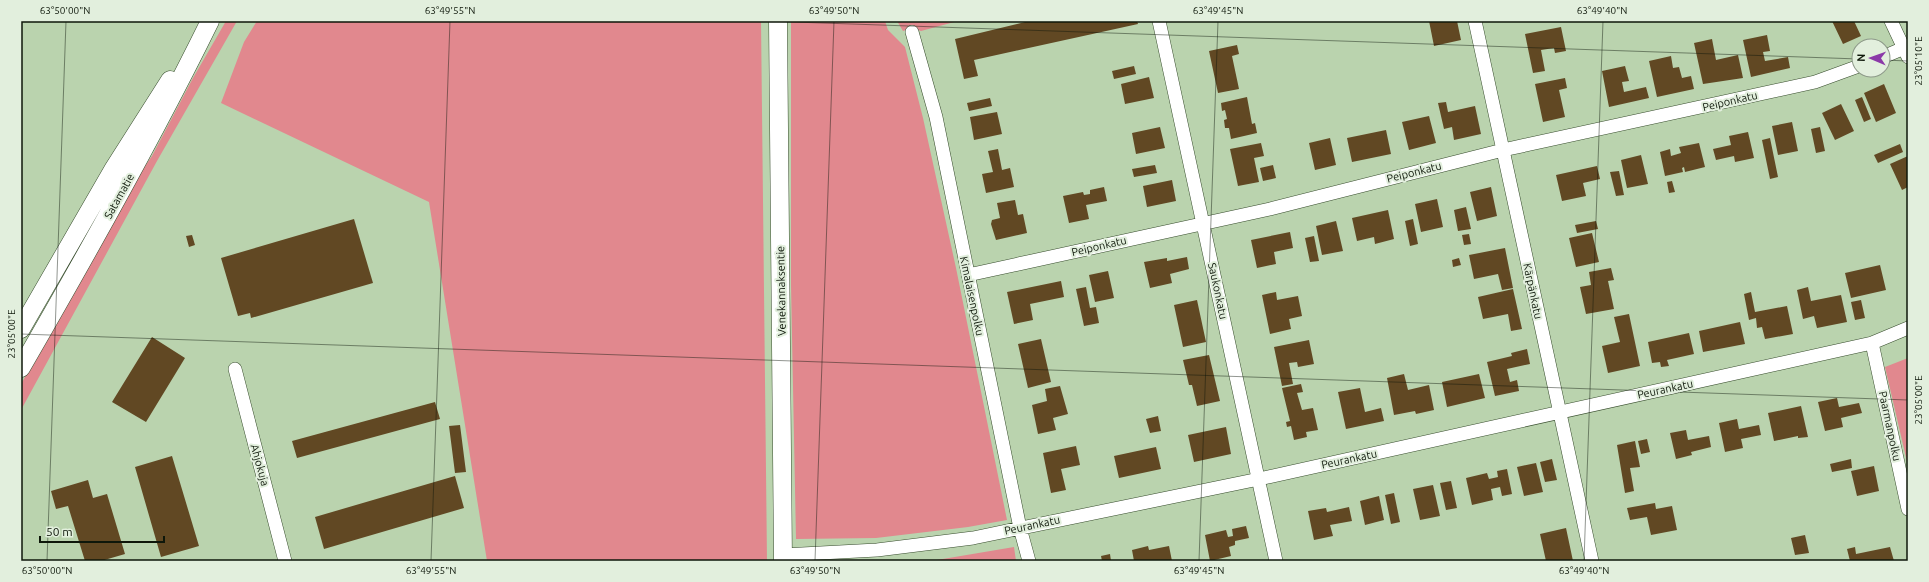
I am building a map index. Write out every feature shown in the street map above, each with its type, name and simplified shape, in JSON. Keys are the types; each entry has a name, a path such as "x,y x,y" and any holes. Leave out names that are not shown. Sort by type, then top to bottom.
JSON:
{"main road":[{"name":"Satamatie","path":"21,329 133,137 210,21"},
{"name":"Satamatie","path":"21,368 172,99 210,21"},
{"name":"Venekannaksentie","path":"778,21 783,558"}],"street":[{"name":"Saukonkatu","path":"1159,21 1276,561"},
{"name":"Kärpänkatu","path":"1475,21 1592,561"},
{"path":"1891,21 1906,53 1891,55"},
{"name":"Kimalaisenpolku","path":"912,32 936,118 1020,528 1029,561"},
{"name":"Peiponkatu","path":"968,276 1270,209 1503,150 1815,82 1851,69"},
{"name":"Peurankatu","path":"783,558 877,550 973,538 1259,479 1872,343 1908,328"},
{"name":"Paarmanpolku","path":"1872,343 1908,509"},
{"name":"Ahjokuja","path":"235,368 285,561"}],"shaded area":[{"path":"226,21 237,21 157,161 21,410 21,384 138,176 152,156 193,78"},
{"path":"257,21 761,21 767,561 487,561 429,202 221,103 244,42"},
{"path":"791,21 885,21 888,30 905,47 923,118 956,268 1007,520 968,527 876,538 796,539 791,285"},
{"path":"897,21 958,21 921,31 912,28 903,31"},
{"path":"1908,358 1908,466 1885,367"},
{"path":"1014,547 1016,561 931,561"}],"building":[{"path":"1029,21 1137,21 1138,24 974,60 978,76 964,79 955,39"},
{"path":"1429,21 1457,21 1461,40 1434,46"},
{"path":"1832,21 1854,21 1861,36 1851,38 1851,40 1843,44"},
{"path":"1561,27 1566,51 1555,53 1554,48 1541,50 1545,71 1533,73 1525,34"},
{"path":"1767,35 1770,51 1763,52 1765,61 1788,57 1790,68 1751,77 1743,40"},
{"path":"1712,39 1716,60 1738,55 1743,78 1703,84 1694,43"},
{"path":"1237,45 1239,54 1232,56 1239,89 1218,93 1209,51"},
{"path":"1671,56 1673,68 1679,67 1682,78 1691,76 1694,89 1657,97 1649,61"},
{"path":"1134,66 1136,74 1114,79 1112,71"},
{"path":"1625,66 1629,81 1622,82 1624,92 1646,87 1649,98 1609,107 1602,71"},
{"path":"1149,77 1154,98 1125,104 1121,84"},
{"path":"1565,78 1567,88 1559,90 1565,117 1543,122 1535,84"},
{"path":"1884,84 1896,113 1876,122 1864,93"},
{"path":"1247,97 1252,124 1255,123 1257,133 1231,139 1229,128 1225,128 1224,120 1227,119 1225,110 1222,111 1221,103"},
{"path":"1862,97 1871,119 1864,122 1855,100"},
{"path":"990,98 992,106 969,111 967,103"},
{"path":"1446,102 1448,112 1475,106 1481,134 1454,140 1452,127 1444,129 1438,103"},
{"path":"1841,104 1854,131 1835,140 1822,113"},
{"path":"997,112 1002,134 974,140 970,117"},
{"path":"1429,116 1436,143 1409,150 1402,122"},
{"path":"1792,122 1798,151 1778,155 1772,126"},
{"path":"1160,127 1165,148 1136,154 1132,133"},
{"path":"1820,127 1825,151 1816,153 1811,129"},
{"path":"1386,130 1391,154 1352,162 1347,138"},
{"path":"1748,132 1754,158 1735,162 1734,156 1716,160 1713,149 1731,145 1729,136"},
{"path":"1330,138 1336,165 1315,170 1309,143"},
{"path":"1770,138 1778,177 1770,179 1762,140"},
{"path":"1261,143 1264,156 1254,158 1259,182 1238,186 1230,149"},
{"path":"1699,143 1705,167 1685,172 1684,167 1682,168 1683,172 1665,176 1660,152 1670,149 1671,156 1681,153 1679,147"},
{"path":"1900,144 1903,152 1878,163 1874,155"},
{"path":"998,149 1002,170 1010,168 1014,187 986,193 982,174 993,172 988,151"},
{"path":"1641,155 1648,184 1627,188 1621,160"},
{"path":"1908,156 1908,187 1902,190 1890,164"},
{"path":"1155,165 1157,173 1134,177 1132,169"},
{"path":"1273,165 1276,178 1263,181 1260,168"},
{"path":"1597,166 1600,179 1583,183 1586,196 1562,201 1556,175"},
{"path":"1619,171 1624,195 1616,196 1610,172"},
{"path":"1172,180 1176,201 1147,207 1143,186"},
{"path":"1672,181 1675,192 1669,193 1667,182"},
{"path":"1104,187 1107,201 1086,205 1089,219 1069,223 1063,196 1083,192 1084,195 1090,194 1090,190"},
{"path":"1491,187 1497,216 1477,221 1470,192"},
{"path":"1437,199 1443,227 1421,232 1415,204"},
{"path":"1015,200 1018,215 1023,214 1027,233 996,240 991,224 992,220 1000,218 997,203"},
{"path":"1466,207 1471,229 1458,231 1454,210"},
{"path":"1388,210 1394,239 1375,244 1374,237 1357,241 1352,218"},
{"path":"354,219 373,283 251,318 250,313 238,316 221,258"},
{"path":"1413,219 1418,244 1410,246 1405,221"},
{"path":"1336,221 1343,251 1322,255 1316,226"},
{"path":"1596,221 1598,229 1577,233 1575,225"},
{"path":"1290,232 1293,248 1274,252 1276,264 1257,268 1251,240"},
{"path":"1592,233 1599,262 1576,267 1569,238"},
{"path":"1469,234 1471,244 1464,245 1462,235"},
{"path":"192,235 195,245 189,247 186,236"},
{"path":"1314,236 1319,261 1310,262 1305,238"},
{"path":"1505,248 1513,288 1502,290 1498,274 1474,279 1469,255"},
{"path":"1187,257 1189,269 1170,274 1172,283 1150,288 1144,262 1167,258 1167,261"},
{"path":"1459,258 1461,265 1453,267 1452,260"},
{"path":"1880,265 1886,290 1851,298 1845,273"},
{"path":"1611,268 1614,280 1608,281 1614,309 1586,314 1580,287 1591,285 1589,272"},
{"path":"1108,271 1114,298 1095,302 1089,275"},
{"path":"1061,281 1064,297 1030,304 1033,320 1014,324 1007,292"},
{"path":"1086,287 1090,308 1096,307 1099,323 1084,326 1076,289"},
{"path":"1808,287 1811,301 1841,295 1847,322 1817,328 1814,316 1803,319 1797,290"},
{"path":"1513,289 1522,329 1511,331 1508,314 1483,319 1478,297"},
{"path":"1276,292 1277,300 1298,296 1302,316 1289,319 1291,329 1270,334 1262,295"},
{"path":"1751,292 1755,312 1787,306 1793,334 1765,339 1762,327 1757,328 1756,318 1749,320 1744,294"},
{"path":"1197,300 1206,342 1183,347 1174,305"},
{"path":"1861,300 1865,318 1855,320 1851,302"},
{"path":"1629,314 1640,366 1608,373 1602,346 1620,342 1614,317"},
{"path":"1740,322 1745,344 1703,352 1699,331"},
{"path":"1689,333 1694,354 1667,360 1669,366 1661,367 1660,362 1652,363 1648,342"},
{"path":"152,337 185,358 146,422 112,402"},
{"path":"1041,339 1051,382 1028,388 1018,344"},
{"path":"1309,340 1314,364 1298,367 1297,362 1289,363 1293,384 1282,386 1274,347"},
{"path":"1527,349 1530,364 1507,369 1510,382 1517,380 1519,391 1495,396 1487,362 1512,356 1511,353"},
{"path":"1209,355 1220,401 1197,406 1192,385 1189,385 1183,360"},
{"path":"1404,374 1408,390 1429,385 1434,410 1416,414 1415,411 1394,415 1387,378"},
{"path":"1479,374 1485,398 1447,407 1442,382"},
{"path":"1301,384 1303,392 1297,393 1302,410 1313,408 1318,430 1306,432 1307,437 1294,440 1291,426 1287,427 1286,422 1290,421 1282,388"},
{"path":"1060,386 1068,414 1053,418 1056,430 1038,434 1032,405 1047,401 1045,389"},
{"path":"1360,388 1365,412 1381,408 1384,421 1346,429 1338,392"},
{"path":"1837,398 1839,407 1859,403 1862,413 1841,418 1843,427 1825,431 1818,402"},
{"path":"435,402 440,419 297,458 292,441"},
{"path":"1801,406 1808,437 1798,438 1798,436 1774,441 1768,413"},
{"path":"1158,416 1161,431 1150,433 1146,419"},
{"path":"1737,419 1739,429 1759,425 1761,435 1741,439 1743,448 1725,452 1719,423"},
{"path":"460,425 466,472 455,473 449,426"},
{"path":"1226,427 1231,454 1194,462 1188,435"},
{"path":"1686,430 1688,440 1709,436 1711,447 1691,452 1692,455 1676,459 1670,433"},
{"path":"1647,439 1650,452 1641,454 1638,441"},
{"path":"1635,441 1640,467 1630,468 1634,491 1625,493 1617,445"},
{"path":"1076,446 1080,465 1061,469 1066,490 1051,493 1043,453"},
{"path":"1156,447 1161,469 1119,478 1114,456"},
{"path":"172,456 199,546 161,557 135,467"},
{"path":"1552,459 1557,480 1545,482 1540,462"},
{"path":"1851,459 1852,468 1832,472 1830,464"},
{"path":"1536,463 1543,492 1524,496 1517,467"},
{"path":"1874,466 1879,491 1857,496 1851,471"},
{"path":"1507,469 1512,494 1502,496 1500,487 1491,489 1493,500 1472,505 1466,478 1487,473 1489,479 1498,477 1497,471"},
{"path":"455,476 464,508 324,549 315,517"},
{"path":"88,480 93,498 107,494 125,554 101,561 85,561 68,506 56,509 51,491"},
{"path":"1451,481 1457,508 1446,510 1440,483"},
{"path":"1433,485 1440,516 1420,520 1413,489"},
{"path":"1394,493 1400,522 1391,524 1385,495"},
{"path":"1379,496 1384,520 1365,525 1360,501"},
{"path":"1655,503 1656,509 1672,506 1677,530 1651,535 1647,517 1630,520 1627,508"},
{"path":"1349,507 1352,521 1330,525 1333,536 1314,540 1308,511 1326,508 1327,512"},
{"path":"1246,526 1249,538 1235,541 1235,545 1229,547 1231,556 1210,561 1205,535 1226,530 1228,537 1233,536 1232,529"},
{"path":"1566,528 1573,561 1546,561 1540,534"},
{"path":"1805,535 1809,553 1795,555 1791,538"},
{"path":"1148,546 1149,550 1169,546 1172,561 1134,561 1132,550"},
{"path":"1855,547 1856,554 1890,547 1894,561 1850,561 1847,549"},
{"path":"1110,554 1111,561 1102,561 1101,556"}]}
